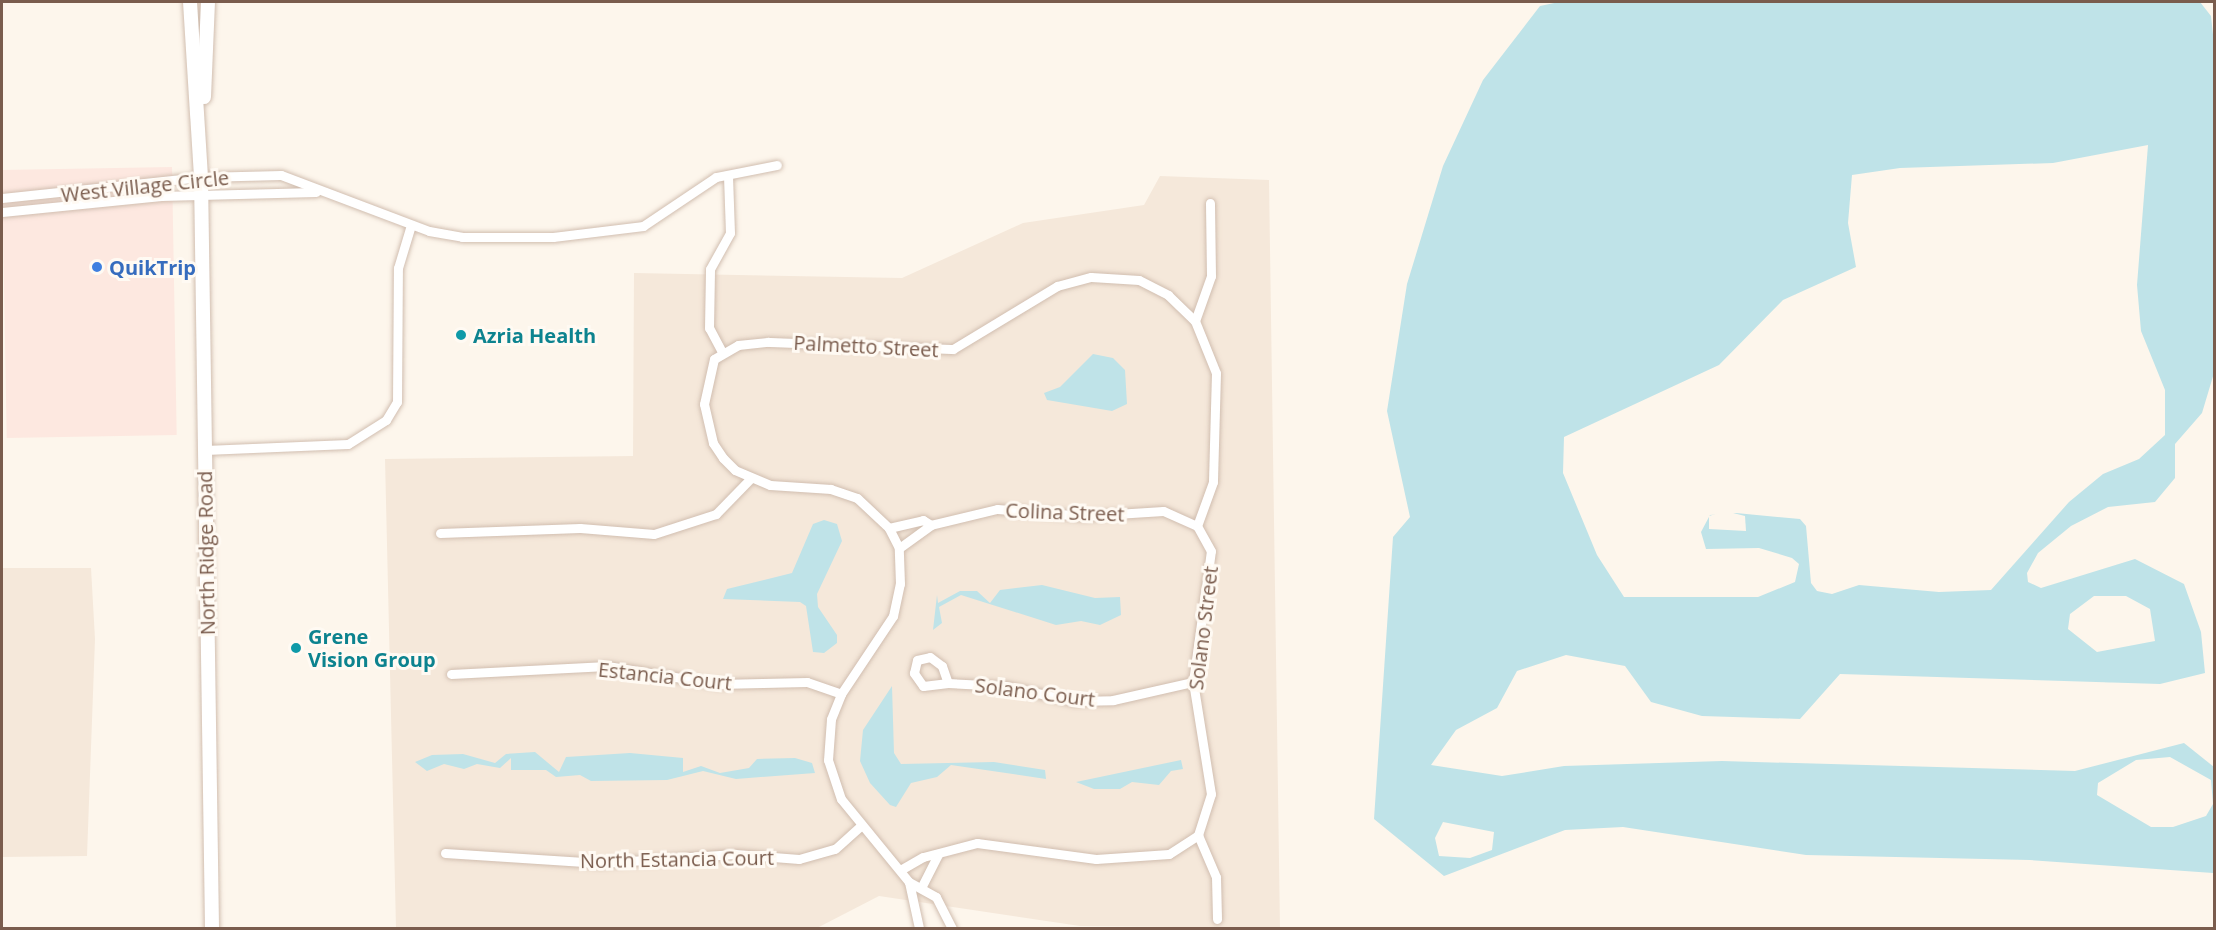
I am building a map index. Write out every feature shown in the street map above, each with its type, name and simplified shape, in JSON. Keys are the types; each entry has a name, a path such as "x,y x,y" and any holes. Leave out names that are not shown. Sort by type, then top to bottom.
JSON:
{"main road":[{"name":"North Ridge Road","path":"190,2 201,177"},
{"name":"North Ridge Road","path":"208,2 201,196 212,928"}],"street":[{"name":"West Village Circle","path":"2,198 201,177 281,175 411,225 462,237 620,233 655,221 701,187 728,175 777,165"},
{"path":"728,175 730,233 710,269 709,328 722,352 707,371 704,388 706,424 723,458 750,478 857,498 889,528 899,548 900,584 893,616 841,694 831,719 828,760 835,788 862,825 902,869 909,882 919,928"},
{"name":"West Village Circle","path":"2,212 201,196 321,192"},
{"path":"1197,526 1213,482 1216,373 1195,321 1211,276 1210,203"},
{"path":"205,450 348,444 376,428 397,402 398,268 411,225"},
{"name":"Palmetto Street","path":"722,352 768,342 953,350 1057,286 1091,277 1125,277 1155,287 1195,321"},
{"path":"440,533 580,528 654,534 716,514 750,478"},
{"name":"Colina Street","path":"899,548 931,525 997,509 1084,516 1163,511 1197,526"},
{"name":"Colina Street","path":"889,528 923,520 931,525"},
{"name":"Solano Street","path":"1197,526 1208,541 1212,564 1193,682 1211,794 1198,835"},
{"name":"Estancia Court","path":"450,674 607,666 718,684 807,682 841,694"},
{"name":"Solano Court","path":"948,682 1101,701 1193,682"},
{"name":"North Estancia Court","path":"445,853 600,863 735,854 800,859 835,849 862,825"},
{"path":"902,869 977,843 1069,857 1155,857 1198,835 1216,877 1217,919"},
{"path":"922,886 938,855"},
{"path":"909,882 922,886 936,897 952,928"}],"shaded area":[{"path":"172,167 177,435 7,438 2,170"},
{"path":"1160,176 1269,180 1280,928 1080,926 879,896 817,928 396,928 385,459 633,456 634,273 902,278 1023,223 1144,205"},
{"path":"2,568 91,568 95,639 87,856 2,857"}],"water":[{"path":"1559,2 2200,2 2211,16 2214,44 2214,373 2202,413 2175,444 2175,478 2155,502 2108,507 2071,526 2038,553 2027,573 2028,582 2041,588 2135,559 2184,584 2201,632 2205,673 2160,684 1840,674 1800,719 1702,716 1651,702 1625,666 1566,655 1517,671 1497,708 1456,730 1431,765 1502,776 1564,766 1722,761 2075,771 2184,743 2214,767 2213,873 2030,860 1806,855 1623,827 1565,830 1444,876 1374,819 1393,537 1410,517 1387,411 1407,284 1443,166 1483,80 1540,6","holes":["2148,145 2137,285 2141,331 2165,390 2165,435 2139,459 2103,474 2069,502 1991,590 1939,592 1859,585 1832,594 1817,591 1811,583 1806,526 1800,519 1736,513 1710,515 1701,532 1706,549 1759,548 1792,558 1799,564 1795,582 1758,597 1624,597 1597,555 1563,473 1564,437 1719,365 1783,300 1856,267 1848,223 1852,175 1900,168 2053,163","2094,596 2126,596 2150,609 2155,641 2097,652 2068,629 2070,614","2170,757 2211,780 2213,804 2206,816 2173,827 2151,827 2097,795 2098,783 2136,760","1443,822 1494,832 1492,850 1470,858 1439,856 1435,838"]},
{"path":"1093,354 1113,358 1125,370 1127,404 1112,411 1047,400 1044,393 1060,387"},
{"path":"824,520 837,524 842,541 817,594 818,607 837,635 837,643 824,653 813,652 806,606 800,602 723,599 727,589 792,573 813,524"},
{"path":"1042,585 1095,598 1120,597 1121,615 1100,625 1081,621 1056,625 961,595 939,607 942,623 933,630 937,595 938,603 960,591 977,591 990,603 1000,590"},
{"path":"892,686 894,753 901,764 994,762 1045,770 1046,779 951,765 937,777 911,783 896,807 890,805 870,783 860,761 863,730"},
{"path":"535,752 559,772 566,757 630,753 683,758 683,772 701,766 720,773 749,768 757,759 795,758 812,763 815,773 736,779 703,771 667,780 591,781 580,775 556,777 546,770 511,770 511,758 500,768 477,764 464,769 444,764 427,771 415,762 432,755 463,754 495,763 506,754"},
{"path":"1181,760 1183,769 1171,771 1159,785 1132,782 1120,789 1094,789 1076,782"}],"pier":[{"path":"1725,511 1745,516 1746,531 1709,529 1709,516"}],"place":[{"name":"QuikTrip","path":"97,267"},
{"name":"Azria Health","path":"461,335"},
{"name":"Grene Vision Group","path":"296,648"}]}
